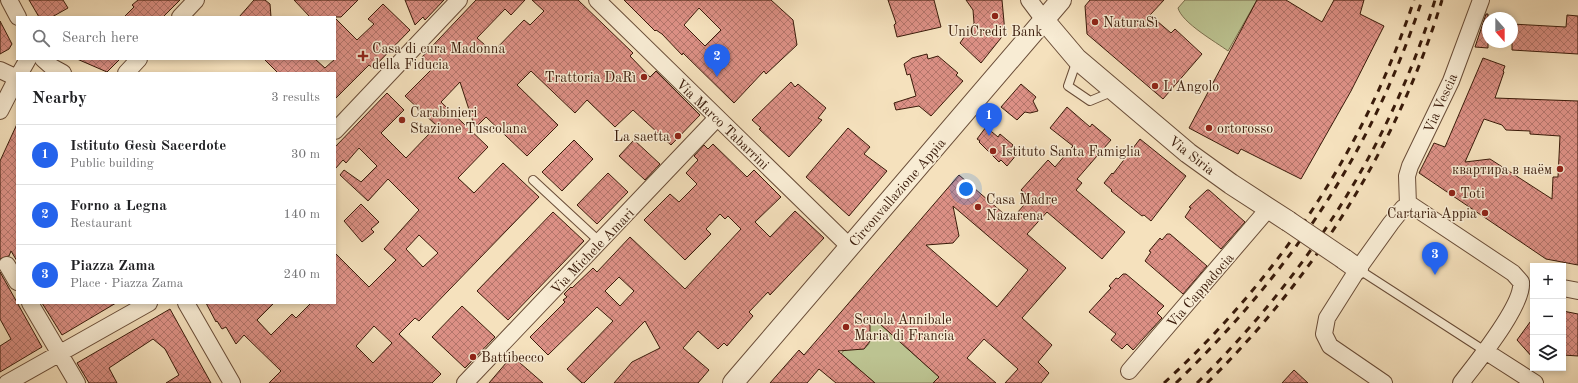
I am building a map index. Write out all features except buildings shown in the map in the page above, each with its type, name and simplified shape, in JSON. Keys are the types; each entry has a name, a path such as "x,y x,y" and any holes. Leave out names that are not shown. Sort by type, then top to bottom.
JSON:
{"street":[{"path":"9,0 17,16"},
{"path":"181,16 196,0"},
{"path":"336,130 459,0"},
{"name":"Via Marco Tabarrini","path":"597,0 850,247"},
{"path":"1029,0 1044,20"},
{"name":"Circonvallazione Appia","path":"733,383 1061,0"},
{"name":"Via Vescia","path":"1408,206 1407,176 1410,166 1451,81 1481,0"},
{"name":"Via Siria","path":"1044,20 1077,59 1198,161 1351,264"},
{"path":"21,72 27,60"},
{"path":"44,60 61,72"},
{"path":"127,72 138,60"},
{"path":"0,70 16,78"},
{"path":"0,112 16,80"},
{"name":"Via Michele Amari","path":"465,383 717,118"},
{"path":"1384,383 1333,349 1327,342 1324,334 1327,318 1351,264 1408,206 1417,207 1527,283 1516,303 1484,352 1461,383"},
{"name":"Via Cappadocia","path":"1130,370 1269,208"},
{"path":"8,265 16,280"},
{"path":"1566,288 1578,290"},
{"path":"31,304 77,383"},
{"path":"7,383 146,304"},
{"path":"187,304 232,383"},
{"path":"1484,352 1535,383"}],"lane":[{"path":"1077,59 1068,86 1090,101 1114,91"},
{"path":"533,180 600,242"},
{"path":"1351,264 1484,352"}],"green space":[{"path":"1185,0 1257,0 1228,51 1200,32 1186,20 1178,8"},
{"path":"872,317 939,377 933,383 875,383 841,354 851,341 861,349 868,345 870,341 861,331"}],"railway":[{"path":"1164,383 1206,342 1245,300 1281,255 1314,208 1344,159 1370,108 1394,55 1414,0"},
{"path":"1176,383 1256,298 1291,253 1323,207 1352,159 1378,109 1402,56 1422,0"},
{"path":"1197,383 1237,342 1274,299 1308,254 1340,206 1369,158 1394,107 1416,54 1435,0"},
{"path":"1207,383 1246,342 1283,299 1317,253 1348,206 1377,157 1402,106 1424,54 1442,0"}],"place":[{"name":"UniCredit Bank","path":"995,16"},
{"name":"NaturaSì","path":"1095,22"},
{"name":"Casa di cura Madonna della Fiducia","path":"363,56"},
{"name":"Trattoria DaRì","path":"644,77"},
{"name":"Forno a Legna","path":"717,77"},
{"name":"L'Angolo","path":"1155,86"},
{"name":"Carabinieri Stazione Tuscolana","path":"402,120"},
{"name":"ortorosso","path":"1209,128"},
{"name":"La saetta","path":"678,136"},
{"name":"Istituto Gesù Sacerdote","path":"989,136"},
{"name":"Istituto Santa Famiglia","path":"993,151"},
{"name":"квартира в наём","path":"1560,169"},
{"name":"Toti","path":"1452,193"},
{"name":"Casa Madre Nazarena","path":"978,207"},
{"name":"Cartaria Appia","path":"1485,213"},
{"name":"Piazza Zama","path":"1435,275"},
{"name":"Scuola Annibale Maria di Francia","path":"846,327"},
{"name":"Battibecco","path":"473,357"}]}
